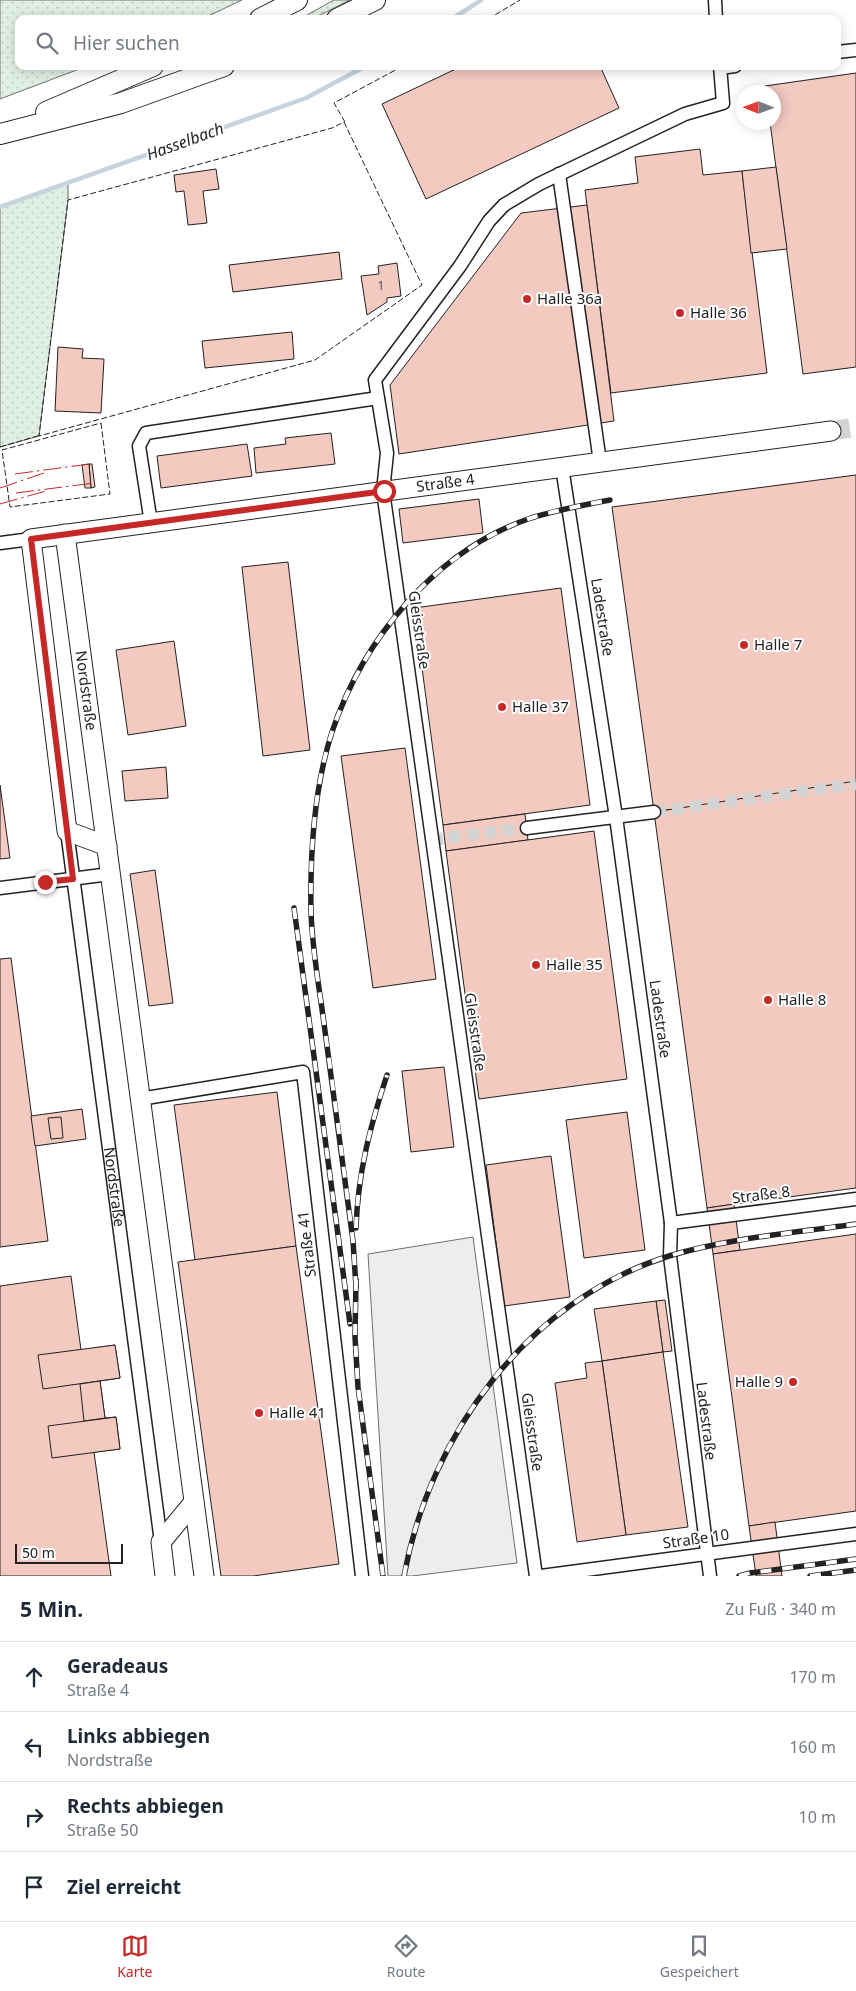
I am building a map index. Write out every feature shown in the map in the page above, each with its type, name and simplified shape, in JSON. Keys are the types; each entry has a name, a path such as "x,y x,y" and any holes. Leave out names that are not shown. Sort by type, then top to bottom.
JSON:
{"main road":[{"path":"268,15 297,0"},
{"path":"345,15 375,0"},
{"path":"0,133 144,70"},
{"path":"0,133 121,103 213,70"}],"street":[{"path":"715,0 716,15"},
{"path":"841,52 856,50"},
{"name":"Gleisstraße","path":"536,1576 384,491 387,453 375,380 460,266 489,221 504,205 539,184 684,114 722,103 720,70"},
{"path":"559,174 600,462"},
{"path":"151,523 139,446 146,433 378,398"},
{"name":"Straße 4","path":"31,539 831,431"},
{"name":"Ladestraße","path":"562,467 616,817 671,1223 670,1256 710,1576"},
{"name":"Nordstraße","path":"65,534 204,1576"},
{"path":"0,543 31,539"},
{"name":"Nordstraße","path":"31,539 66,831 165,1576"},
{"path":"527,828 654,812"},
{"path":"66,831 107,846"},
{"path":"0,888 110,874"},
{"name":"Straße 41","path":"140,1099 303,1072 362,1576"},
{"name":"Straße 8","path":"671,1223 856,1199"},
{"path":"161,1542 194,1502"},
{"name":"Straße 10","path":"541,1576 856,1534"}],"green space":[{"path":"0,0 242,0 210,15 15,15 15,70 76,70 0,99"},
{"path":"334,0 350,0 320,15 307,15"},
{"path":"68,183 68,200 39,436 0,447 0,207"}],"shaded area":[{"path":"473,1237 517,1563 412,1576 388,1576 368,1254"}],"building":[{"path":"454,70 602,70 619,108 426,199 382,104"},
{"path":"856,73 856,367 803,374 771,130 781,130 781,85 772,85"},
{"name":"Halle 36","path":"700,149 703,175 742,171 767,373 611,393 585,190 638,183 635,157"},
{"path":"776,167 787,249 751,253 742,171"},
{"path":"216,169 219,189 203,191 207,223 188,225 184,191 176,192 174,175"},
{"name":"Halle 36a","path":"587,205 614,421 399,454 390,385 521,213"},
{"path":"339,252 342,279 233,292 229,265"},
{"path":"397,263 401,296 387,298 387,302 367,315 361,276 379,274 378,266"},
{"path":"292,332 294,359 205,368 202,341"},
{"path":"58,347 83,349 82,358 104,359 101,413 55,411"},
{"path":"331,433 335,464 256,473 254,448 286,444 285,438"},
{"path":"247,444 252,476 161,488 157,456"},
{"path":"89,464 92,464 95,487 91,488"},
{"path":"89,464 91,488 85,488 82,465"},
{"name":"Halle 7","path":"856,475 856,784 654,812 612,507"},
{"path":"479,499 483,533 403,543 399,509"},
{"path":"288,562 310,750 263,756 242,567"},
{"name":"Halle 37","path":"561,588 590,805 443,825 414,608"},
{"path":"174,641 186,726 128,735 116,650"},
{"path":"405,748 436,979 373,988 341,756"},
{"path":"166,767 168,798 125,801 122,771"},
{"name":"Halle 8","path":"856,781 856,1188 707,1208 654,812"},
{"path":"0,785 10,858 0,859"},
{"path":"525,814 528,840 446,851 443,825"},
{"name":"Halle 35","path":"594,831 627,1079 479,1099 446,851"},
{"path":"155,870 173,1003 149,1006 130,874"},
{"path":"11,958 48,1241 0,1247 0,959"},
{"path":"444,1067 454,1147 411,1152 402,1071"},
{"path":"277,1092 296,1246 195,1260 174,1105"},
{"path":"82,1109 86,1139 35,1146 31,1116"},
{"path":"627,1112 645,1250 584,1258 566,1120"},
{"path":"61,1117 63,1138 51,1139 48,1118"},
{"path":"551,1156 570,1297 504,1306 486,1165"},
{"path":"734,1204 740,1250 713,1254 707,1208"},
{"name":"Halle 9","path":"856,1234 856,1511 749,1526 713,1254"},
{"name":"Halle 41","path":"296,1246 339,1564 253,1576 221,1576 178,1262"},
{"path":"71,1276 81,1350 115,1345 120,1378 100,1381 105,1418 116,1417 120,1449 94,1452 111,1576 0,1576 0,1286"},
{"path":"665,1300 672,1351 663,1352 656,1301"},
{"path":"656,1301 663,1352 602,1361 594,1309"},
{"path":"115,1345 120,1378 43,1389 38,1355"},
{"path":"663,1352 688,1527 626,1535 602,1361"},
{"path":"602,1361 626,1535 577,1542 555,1383 587,1378 585,1363"},
{"path":"100,1381 105,1418 84,1421 80,1384"},
{"path":"116,1417 120,1449 52,1458 48,1426"},
{"path":"775,1522 782,1576 756,1576 749,1526"}],"waterway":[{"name":"Hasselbach","path":"458,15 481,0"},
{"name":"Hasselbach","path":"0,207 306,98 358,70"}],"tunnel":[{"path":"831,431 856,427"},
{"path":"654,812 856,784"},
{"path":"431,840 527,828"}],"railway":[{"path":"356,1287 353,1241 315,956 311,911 314,820 321,775 332,732 346,697 363,664 384,632 408,602 434,575 464,552 496,533 531,518 610,500"},
{"path":"294,908 350,1324"},
{"path":"356,1228 362,1169 375,1113 387,1075"},
{"path":"404,1576 417,1523 437,1472 462,1424 493,1379 530,1339 572,1305 618,1277 669,1256 738,1240 856,1224"},
{"path":"356,1280 355,1337 358,1387 383,1576"},
{"path":"739,1576 856,1559"},
{"path":"810,1576 856,1570"}],"fence":[{"path":"495,15 520,0"},
{"path":"345,122 334,103 396,70"},
{"path":"344,122 422,285 315,360 39,436 68,200 332,128 344,122"},
{"path":"101,423 110,494 10,507 2,450 101,423"},
{"path":"0,447 41,435"}],"power":[{"path":"15,474 89,464"},
{"path":"0,488 47,472"},
{"path":"16,493 94,483"},
{"path":"0,504 46,491"}],"place":[{"name":"Halle 36a","path":"527,299"},
{"name":"Halle 36","path":"680,313"},
{"name":"Halle 7","path":"744,645"},
{"name":"Halle 37","path":"502,707"},
{"name":"Halle 35","path":"536,965"},
{"name":"Halle 8","path":"768,1000"},
{"name":"Halle 9","path":"793,1382"},
{"name":"Halle 41","path":"259,1413"}],"route":[{"path":"45,882 73,879 31,539 384,491"}]}
